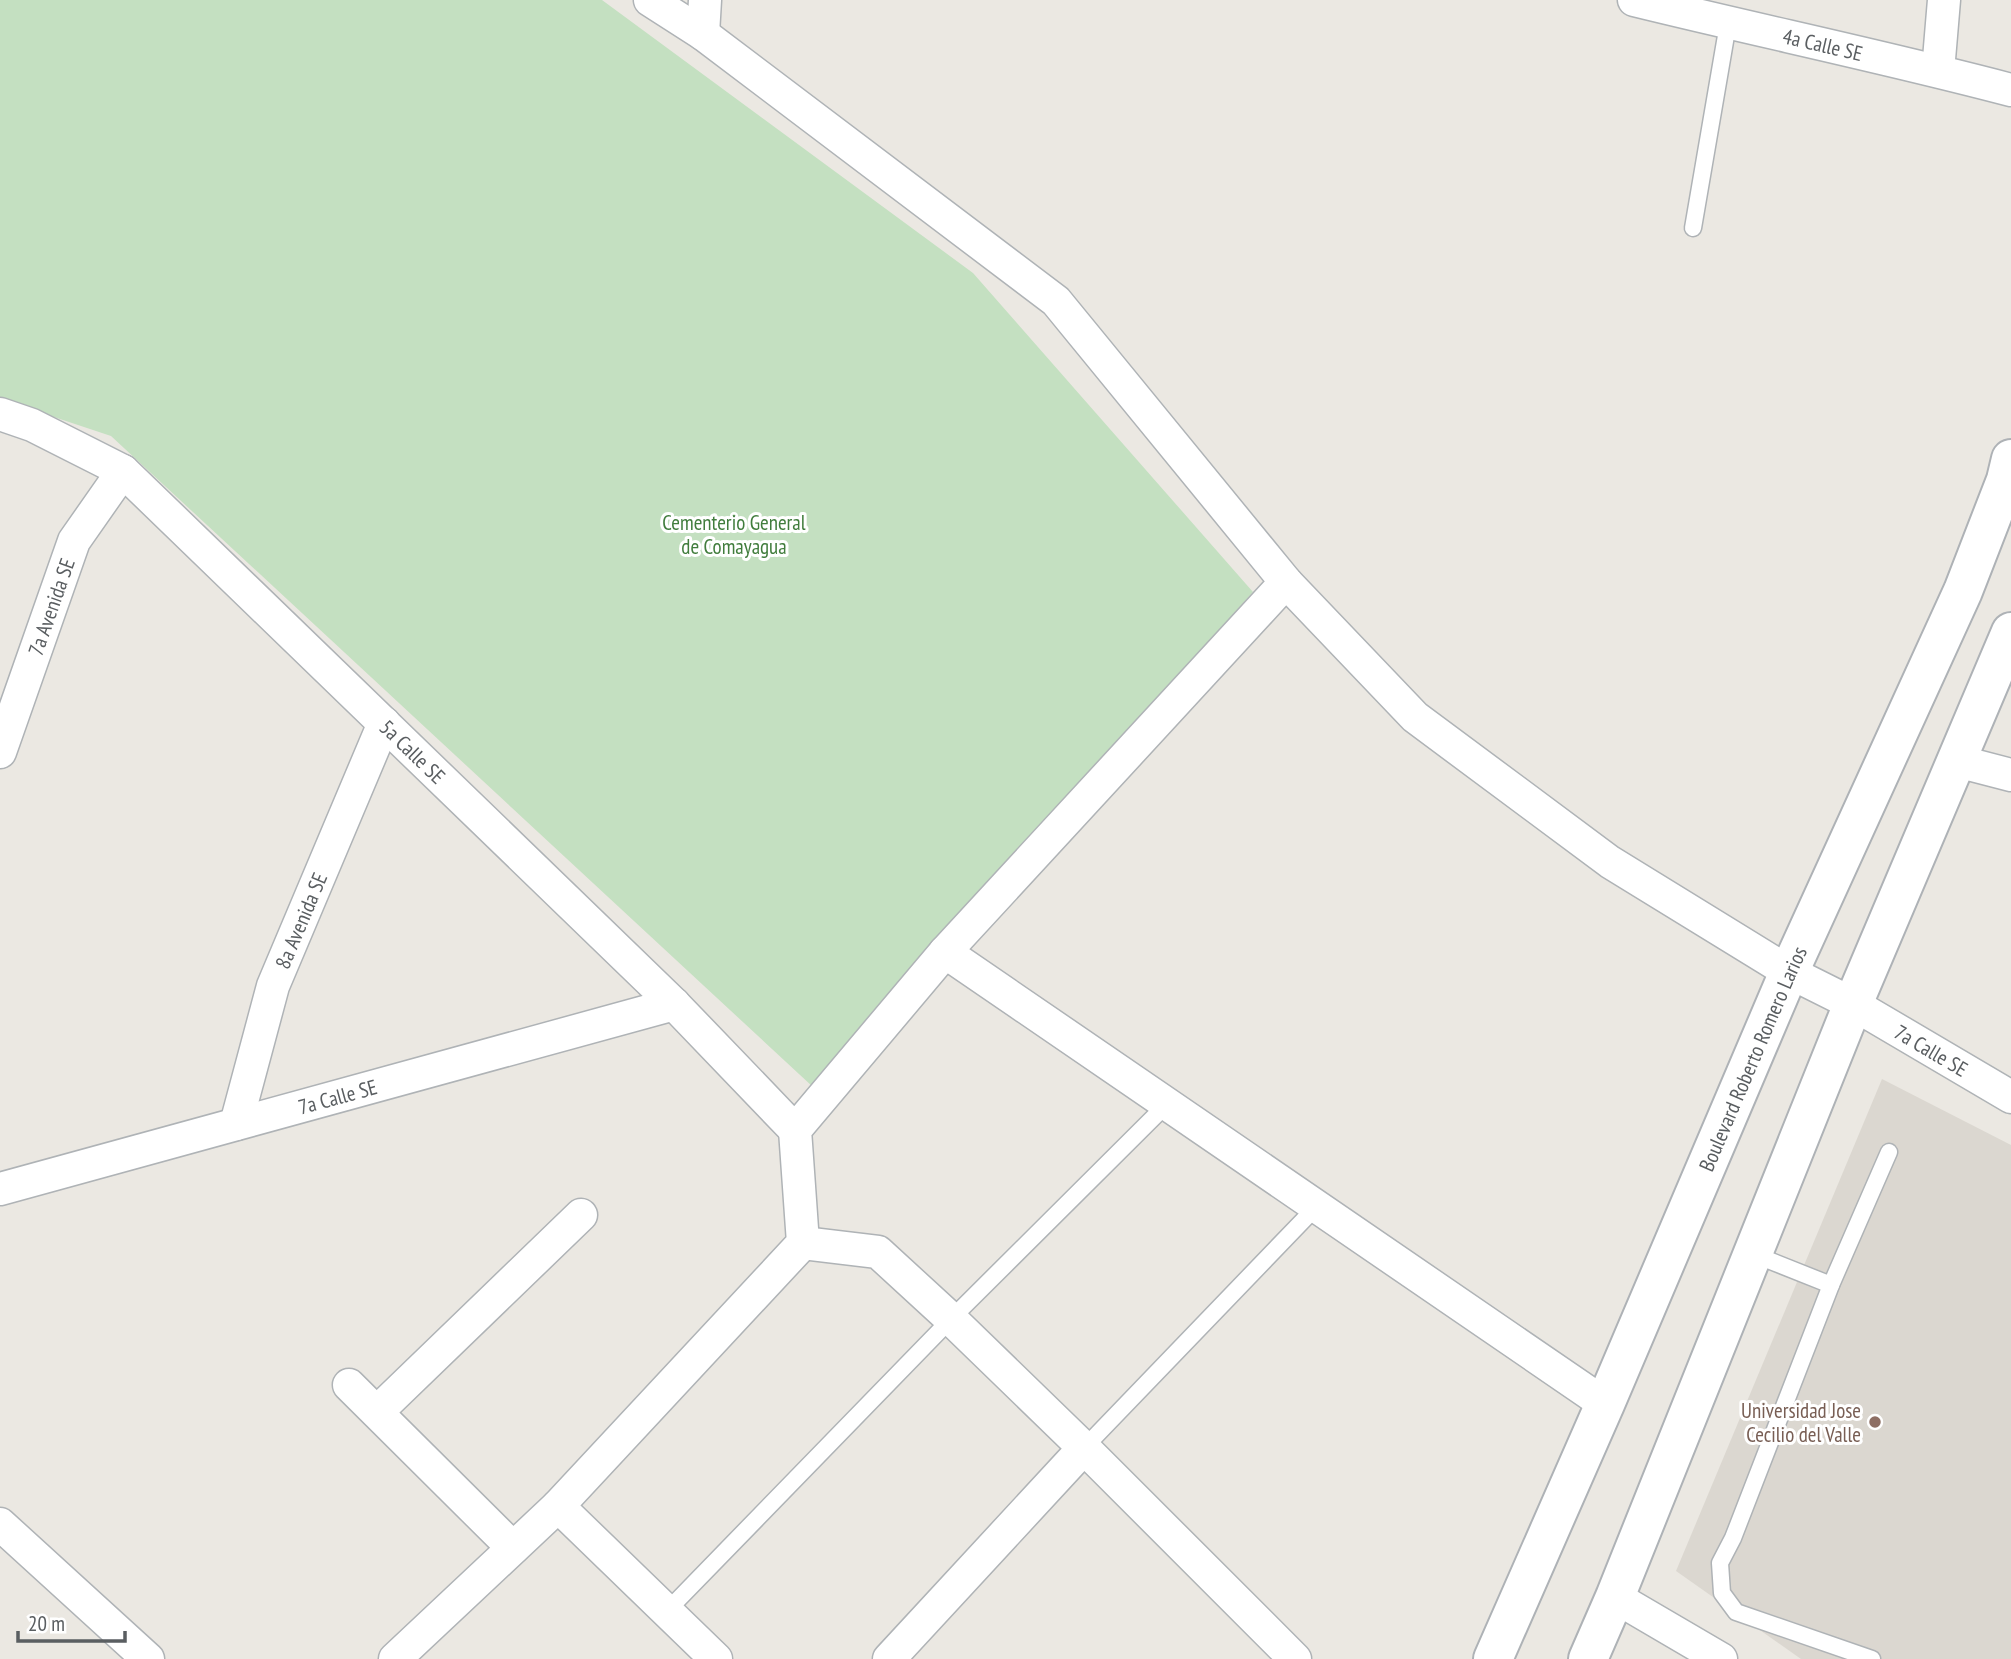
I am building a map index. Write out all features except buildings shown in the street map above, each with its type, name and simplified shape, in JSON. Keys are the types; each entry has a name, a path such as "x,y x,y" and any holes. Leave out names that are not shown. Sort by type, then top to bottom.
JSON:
{"main road":[{"name":"Boulevard Roberto Romero Larios","path":"1493,1659 1789,972 1963,591 2006,480 2011,459"},
{"path":"1588,1659 1853,1004 2011,632"}],"street":[{"name":"7a Calle SE","path":"650,0 703,34 1056,302 1286,582 1415,717 1610,862 1789,972 1853,1004 2011,1097"},
{"path":"703,34 705,0"},
{"name":"4a Calle SE","path":"1634,0 2011,90"},
{"path":"1938,71 1944,0"},
{"name":"5a Calle SE","path":"0,414 32,425 123,471 674,1004 794,1130"},
{"name":"7a Avenida SE","path":"0,752 74,541 123,471"},
{"path":"395,1659 558,1506 803,1243 794,1130 945,952 1286,582"},
{"name":"8a Avenida SE","path":"236,1124 272,986 384,723"},
{"path":"1957,761 2011,775"},
{"path":"945,952 1605,1404"},
{"name":"7a Calle SE","path":"1,1187 674,1004"},
{"path":"377,1412 581,1215"},
{"path":"803,1243 878,1252 1084,1448 1295,1659"},
{"path":"349,1385 513,1548"},
{"path":"903,1654 1084,1448"},
{"path":"558,1506 716,1659"},
{"path":"0,1524 148,1659"},
{"path":"1615,1597 1721,1659"}],"lane":[{"path":"1693,229 1728,24"},
{"path":"667,1611 951,1319 1167,1104"},
{"path":"1872,1659 1736,1612 1722,1593 1720,1563 1733,1538 1831,1284 1889,1152"},
{"path":"1084,1448 1317,1206"},
{"path":"1753,1254 1831,1284"}],"shaded area":[{"name":"Universidad Jose Cecilio del Valle","path":"1882,1079 2011,1145 2011,1659 1801,1659 1676,1571"}],"green space":[{"name":"Cementerio General de Comayagua","path":"0,0 602,0 973,273 1253,592 813,1087 111,436 0,399"}],"place":[{"name":"Universidad Jose Cecilio del Valle","path":"1875,1422"}]}
